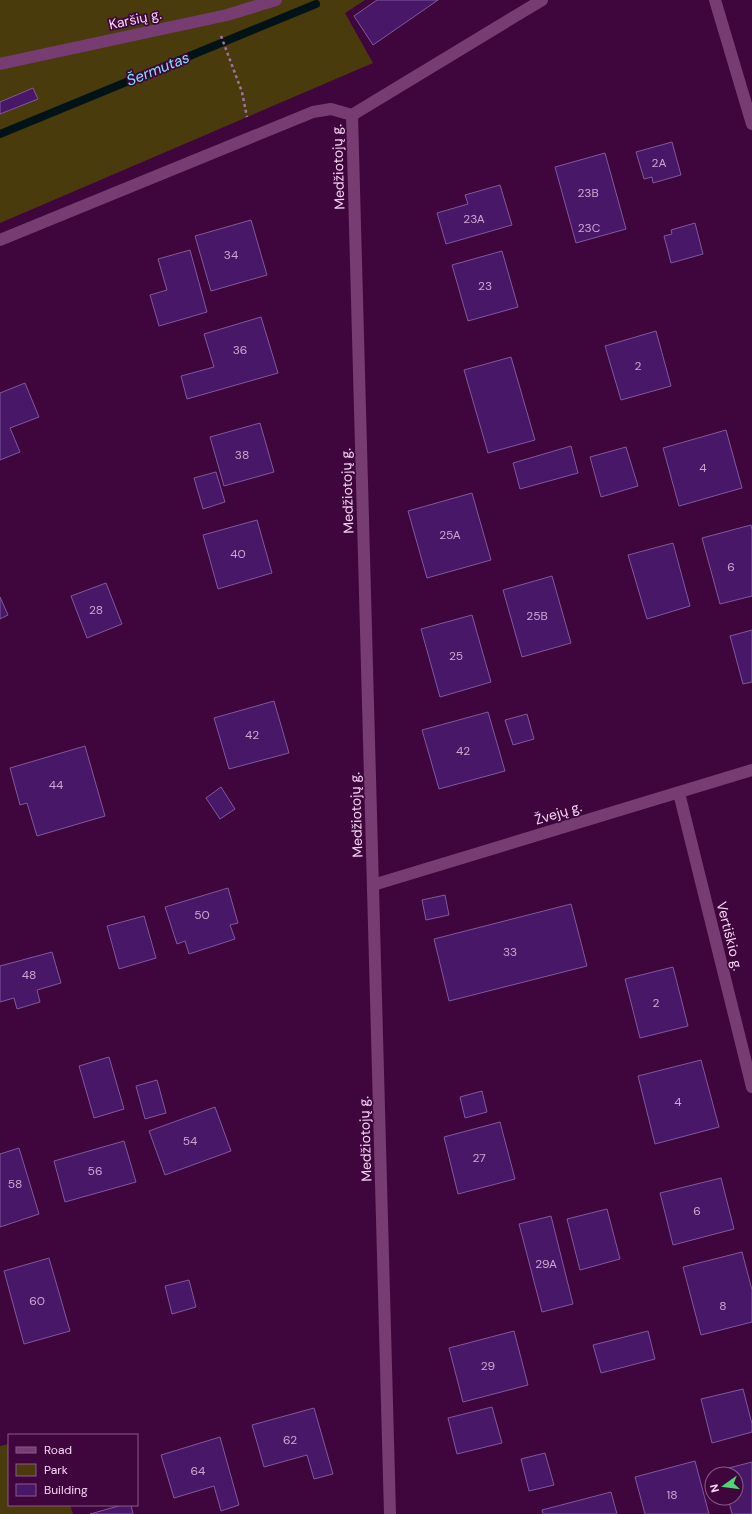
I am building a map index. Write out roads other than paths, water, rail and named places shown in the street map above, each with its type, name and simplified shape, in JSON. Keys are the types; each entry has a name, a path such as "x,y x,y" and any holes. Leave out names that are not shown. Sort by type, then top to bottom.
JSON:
{"street":[{"name":"Karšių g.","path":"0,64 227,15 276,0"},
{"name":"Medžiotojų g.","path":"0,240 313,112 331,109 352,115 542,0"},
{"path":"715,0 752,124"},
{"name":"Medžiotojų g.","path":"352,115 390,1514"},
{"name":"Žvejų g.","path":"373,885 752,770"},
{"name":"Vertiškio g.","path":"679,793 752,1087"}],"waterway":[{"name":"Šermutas","path":"0,134 316,4"}]}
